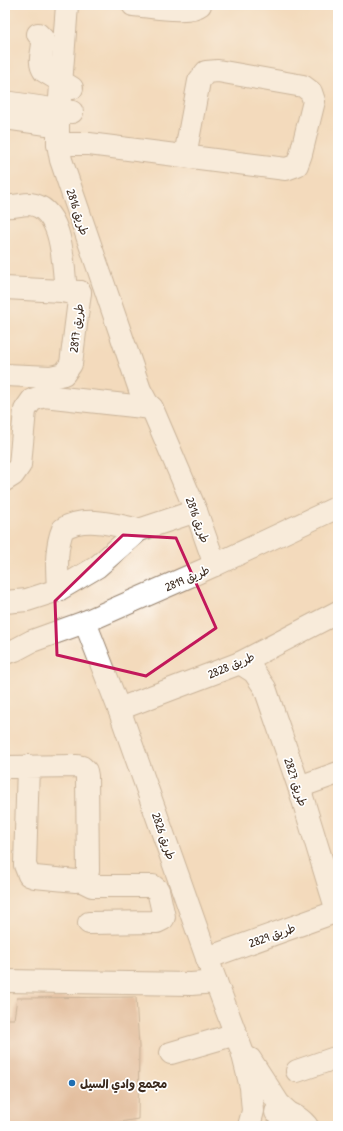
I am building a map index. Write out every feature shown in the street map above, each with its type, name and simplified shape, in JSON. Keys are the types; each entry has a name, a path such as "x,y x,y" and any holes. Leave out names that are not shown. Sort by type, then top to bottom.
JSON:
{"street":[{"name":"طريق 2816","path":"67,5 68,86"},
{"name":"طريق 2816","path":"80,5 68,86 61,160 113,294 140,390 147,403 152,408 196,510 215,565"},
{"path":"133,5 187,10 196,8 200,5"},
{"path":"38,34 43,39 40,60 44,72 68,86"},
{"path":"5,102 65,127 89,144 286,169 296,165 301,154 314,101 311,92 304,86 218,71 206,72 199,81 185,156"},
{"path":"5,118 65,127"},
{"path":"5,206 30,204 42,208 50,216 58,233 73,292"},
{"path":"5,288 113,294"},
{"name":"طريق 2817","path":"5,375 51,377 64,374 71,364 73,292"},
{"path":"5,480 13,475 20,465 25,410 32,400 44,396 152,408"},
{"name":"طريق 2819","path":"5,653 15,650 32,641 85,622 215,565 338,507"},
{"path":"5,602 27,600 58,590 97,567 139,530 196,510"},
{"path":"58,590 58,547 63,529 72,525 88,522 117,525 139,530"},
{"name":"طريق 2828","path":"119,709 240,663 338,612"},
{"name":"طريق 2826","path":"85,622 119,709 207,958 239,1043 251,1087 253,1111 250,1126"},
{"name":"طريق 2819","path":"5,641 32,641"},
{"name":"طريق 2827","path":"240,663 254,672 265,688 299,787 338,911"},
{"path":"5,767 28,766 77,766 82,767 86,771 88,872 86,877 80,880 76,881 35,877 29,875 27,871 25,865 28,766"},
{"path":"299,787 338,774"},
{"path":"80,880 92,886 153,886 158,890 164,917 157,922 89,923"},
{"name":"طريق 2829","path":"207,958 338,911"},
{"path":"5,980 191,984 216,982"},
{"path":"171,1052 239,1043"},
{"name":"طريق 2826","path":"239,1043 279,1104 302,1121"},
{"path":"296,1071 338,1057"},
{"path":"250,1126 261,1116 280,1112 302,1121"}],"highlighted area":[{"path":"123,535 176,538 216,628 146,676 57,655 55,601"}],"building":[{"name":"مجمع وادي السيل","path":"136,997 139,1047 138,1119 96,1126 5,1126 5,1019 14,1019 17,998"}],"place":[{"name":"مجمع وادي السيل","path":"72,1083"}]}
